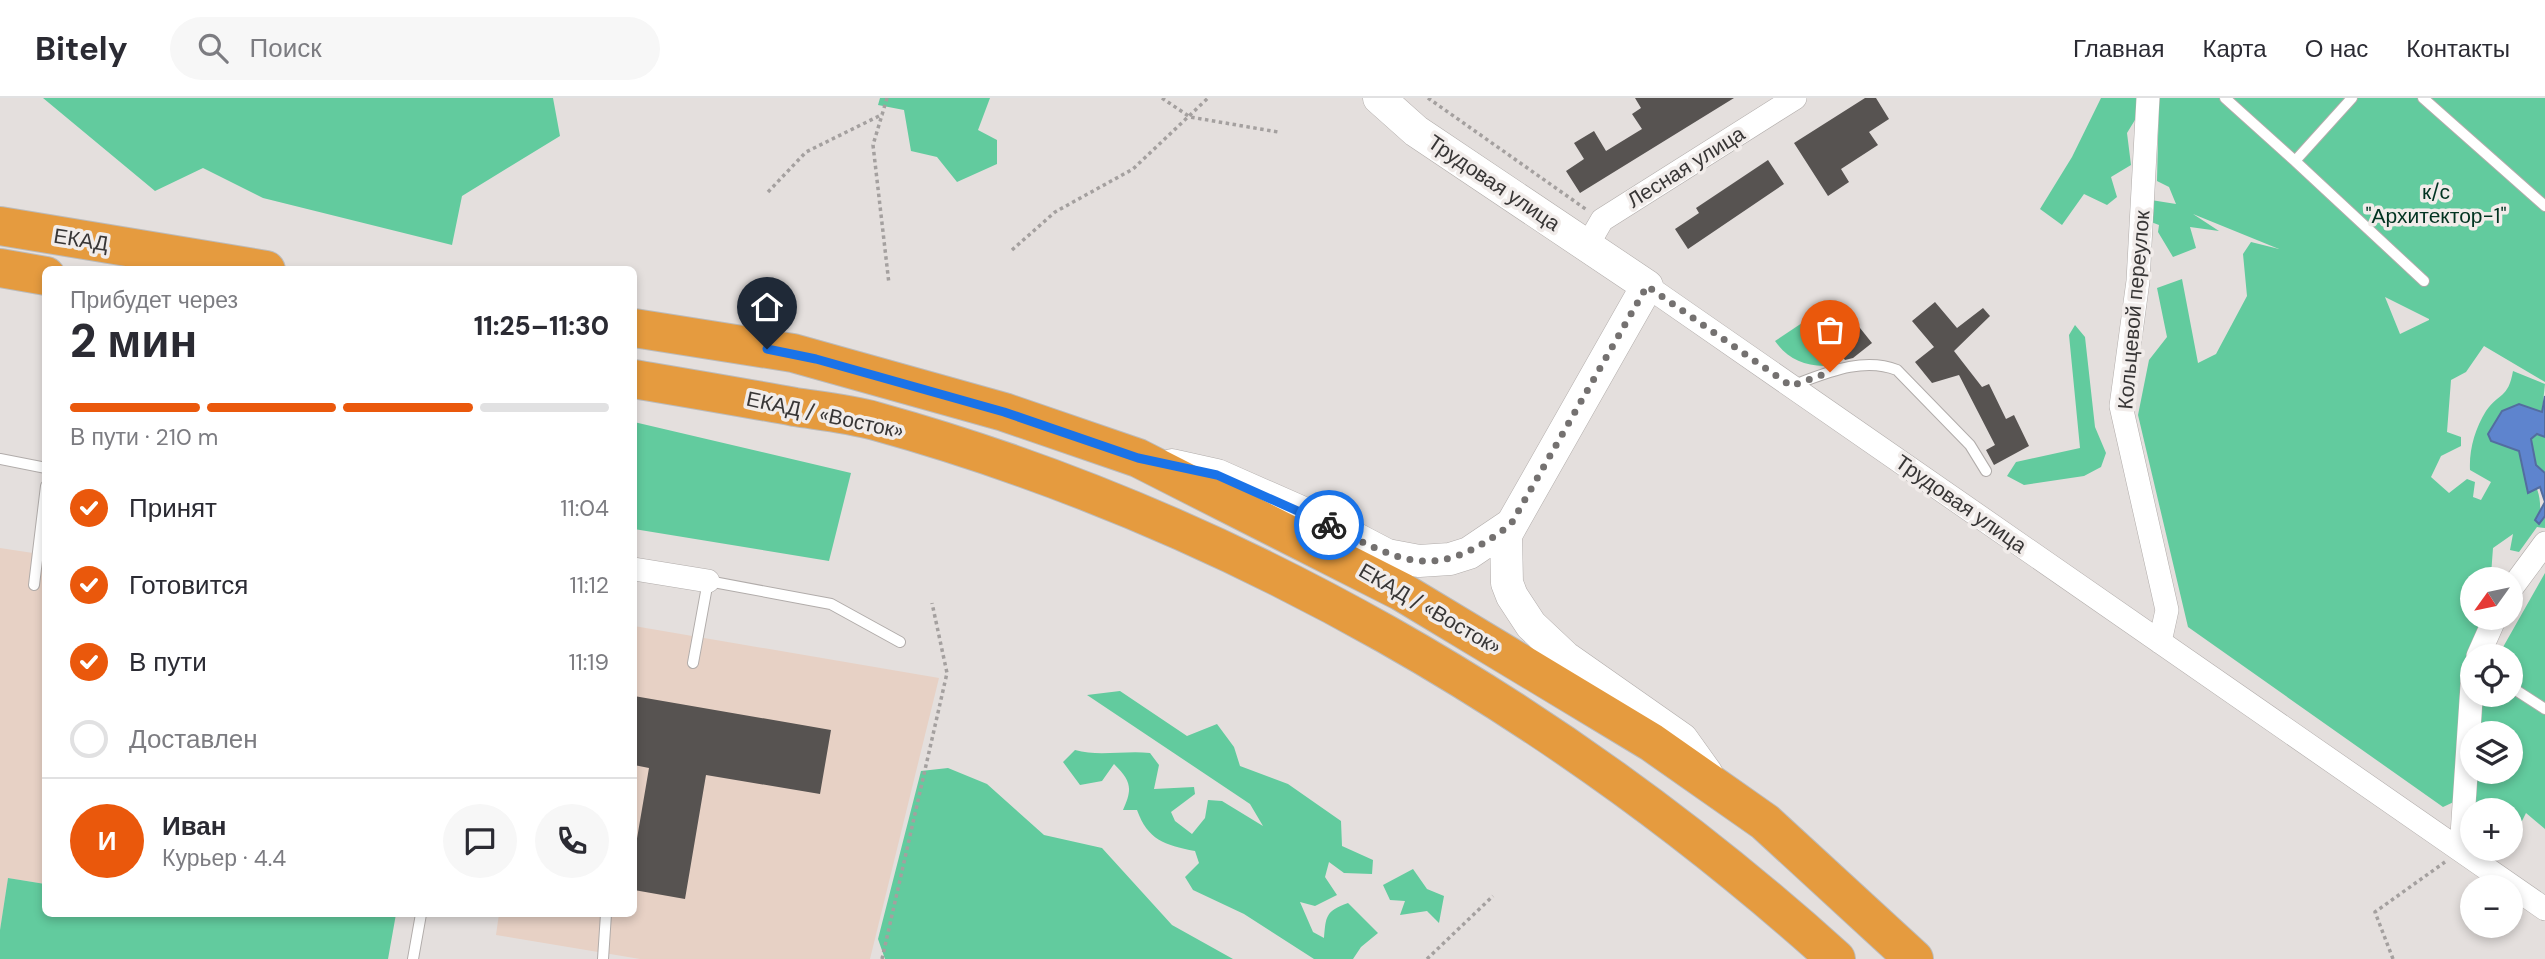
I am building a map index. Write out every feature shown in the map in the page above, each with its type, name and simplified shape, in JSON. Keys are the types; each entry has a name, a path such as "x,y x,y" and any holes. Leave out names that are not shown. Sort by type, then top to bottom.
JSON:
{"highway":[{"name":"ЕКАД","path":"0,226 242,266"},
{"name":"ЕКАД","path":"0,268 42,275"},
{"name":"ЕКАД / «Восток»","path":"637,328 793,353 1004,412 1138,458 1402,592 1583,699 1715,784 1765,822 1914,959"},
{"name":"ЕКАД / «Восток»","path":"637,380 871,420 1023,469 1203,539 1337,608 1459,677 1523,718 1599,769 1722,861 1836,959"}],"main road":[{"name":"Трудовая улица","path":"1379,98 1416,131 1595,233 1647,286"},
{"path":"1647,286 1511,524 1506,535 1507,583 1531,625 1565,657 1682,739 1715,784"},
{"path":"1138,458 1217,475 1326,523 1387,555 1419,561 1450,559 1469,553 1511,524"}],"street":[{"name":"Лесная улица","path":"1595,233 1795,98"},
{"name":"Кольцевой переулок","path":"2148,98 2138,281 2121,406 2167,610 2160,642"},
{"name":"Трудовая улица","path":"1647,286 2460,849"},
{"path":"2524,571 2545,543"},
{"path":"637,569 708,581"},
{"path":"2464,798 2471,707"},
{"name":"Трудовая улица","path":"2477,861 2545,909"}],"lane":[{"path":"2225,98 2424,281"},
{"path":"2295,160 2352,98"},
{"path":"2423,98 2545,206"},
{"path":"1791,386 1852,366 1883,365 1897,370 1969,445 1986,471"},
{"path":"0,459 42,467"},
{"path":"34,585 42,522"},
{"path":"693,663 708,581 831,604 900,642"},
{"path":"2523,695 2545,709"},
{"path":"413,959 420,917"},
{"path":"603,959 606,917"}],"path":[{"path":"887,98 873,145 889,284"},
{"path":"1162,98 1190,117 1278,132"},
{"path":"1012,250 1055,212 1133,169 1208,98"},
{"path":"1428,98 1595,233"},
{"path":"768,192 806,152 883,114"},
{"path":"881,959 947,673 932,603"},
{"path":"2393,959 2375,912 2460,851"},
{"path":"1427,959 1493,896"}],"shaded area":[{"path":"0,548 42,554 42,884 8,878 0,930"},
{"path":"637,627 939,678 870,959 640,959 496,935 499,917 637,917"}],"green space":[{"path":"43,98 553,98 560,136 462,196 452,245 263,198 203,168 155,191"},
{"path":"880,98 990,98 978,130 997,140 997,164 957,182 937,157 911,151 904,110 878,105"},
{"path":"2101,98 2142,98 2138,115 2127,133 2131,165 2111,177 2117,197 2107,205 2084,194 2062,225 2040,209 2072,157"},
{"name":"к/с \"Архитектор-1\"","path":"2159,98 2545,98 2545,382 2484,346 2466,372 2451,380 2447,432 2461,437 2461,446 2441,456 2431,477 2449,493 2467,479 2475,482 2473,497 2481,500 2491,482 2470,470 2470,462 2474,439 2482,418 2506,391 2513,371 2545,384 2542,412 2491,441 2519,451 2540,498 2539,523 2545,516 2545,528 2537,527 2519,552 2510,550 2513,534 2493,548 2492,567 2460,567 2460,630 2481,630 2476,644 2460,644 2460,707 2523,707 2523,644 2505,644 2513,630 2524,630 2524,610 2545,573 2545,829 2526,813 2523,819 2523,798 2460,798 2460,801 2443,807 2188,627 2138,415 2149,360 2167,337 2157,288 2182,279 2198,363 2216,354 2247,296 2243,254 2251,242 2279,249 2193,214 2219,231 2190,227 2196,248 2173,257 2158,232 2159,225 2151,222 2151,200 2176,204 2169,187 2157,181","holes":["2385,297 2429,319 2400,334"]},
{"path":"1802,323 1811,330 1812,343 1824,352 1824,366 1796,360 1775,341"},
{"path":"2075,325 2085,337 2095,427 2106,453 2101,467 2084,476 2024,485 2007,476 2016,462 2080,448 2069,335"},
{"path":"637,423 851,473 829,561 637,529"},
{"path":"2537,433 2545,437 2545,473 2536,465 2531,439"},
{"path":"1120,691 1187,736 1217,724 1234,747 1240,766 1288,784 1341,821 1342,846 1373,860 1372,874 1344,873 1329,862 1325,877 1337,895 1315,906 1300,902 1313,932 1324,938 1328,916 1348,903 1378,933 1361,947 1353,959 1314,959 1244,914 1193,890 1185,877 1199,863 1195,851 1158,839 1146,828 1137,810 1123,810 1129,785 1114,764 1102,781 1080,785 1063,762 1075,750 1093,753 1150,753 1159,765 1154,789 1194,787 1195,794 1171,812 1175,821 1192,834 1205,818 1208,800 1222,801 1263,826 1250,804 1087,695"},
{"path":"948,768 987,784 1044,835 1102,848 1172,925 1233,959 885,959 878,939 921,771"},
{"path":"1413,869 1427,889 1444,896 1439,923 1427,911 1400,915 1405,901 1390,900 1383,885"},
{"path":"8,878 42,884 42,917 395,917 388,959 0,959 0,930"}],"water":[{"path":"2545,396 2545,437 2537,434 2531,439 2536,465 2545,473 2545,502 2540,487 2528,493 2519,451 2491,441 2488,434 2502,411 2519,404 2542,412"},
{"path":"2545,502 2545,516 2539,524 2535,520"}],"building":[{"path":"1635,98 1734,98 1580,193 1566,171 1584,159 1574,143 1594,131 1606,151 1642,129 1632,114 1641,108"},
{"path":"1865,98 1876,98 1889,119 1869,132 1878,145 1841,169 1849,182 1828,196 1794,143"},
{"path":"1768,160 1784,184 1688,249 1675,229 1699,213 1696,208"},
{"path":"1935,302 1957,328 1983,308 1990,316 1954,351 1982,387 1989,384 2006,419 2014,415 2029,446 1994,465 1986,450 1995,445 1959,375 1932,383 1915,362 1934,347 1912,321"},
{"path":"1840,303 1872,343 1853,358 1845,360 1815,322"},
{"path":"637,697 831,730 820,794 706,775 685,899 637,891 637,838 649,768 637,766"}],"way so far":[{"path":"1329,525 1387,555 1419,561 1450,559 1469,553 1497,536 1511,524 1647,286 1791,386 1830,372"}],"route":[{"path":"767,349 816,359 1004,412 1138,458 1217,475 1329,525"}]}
